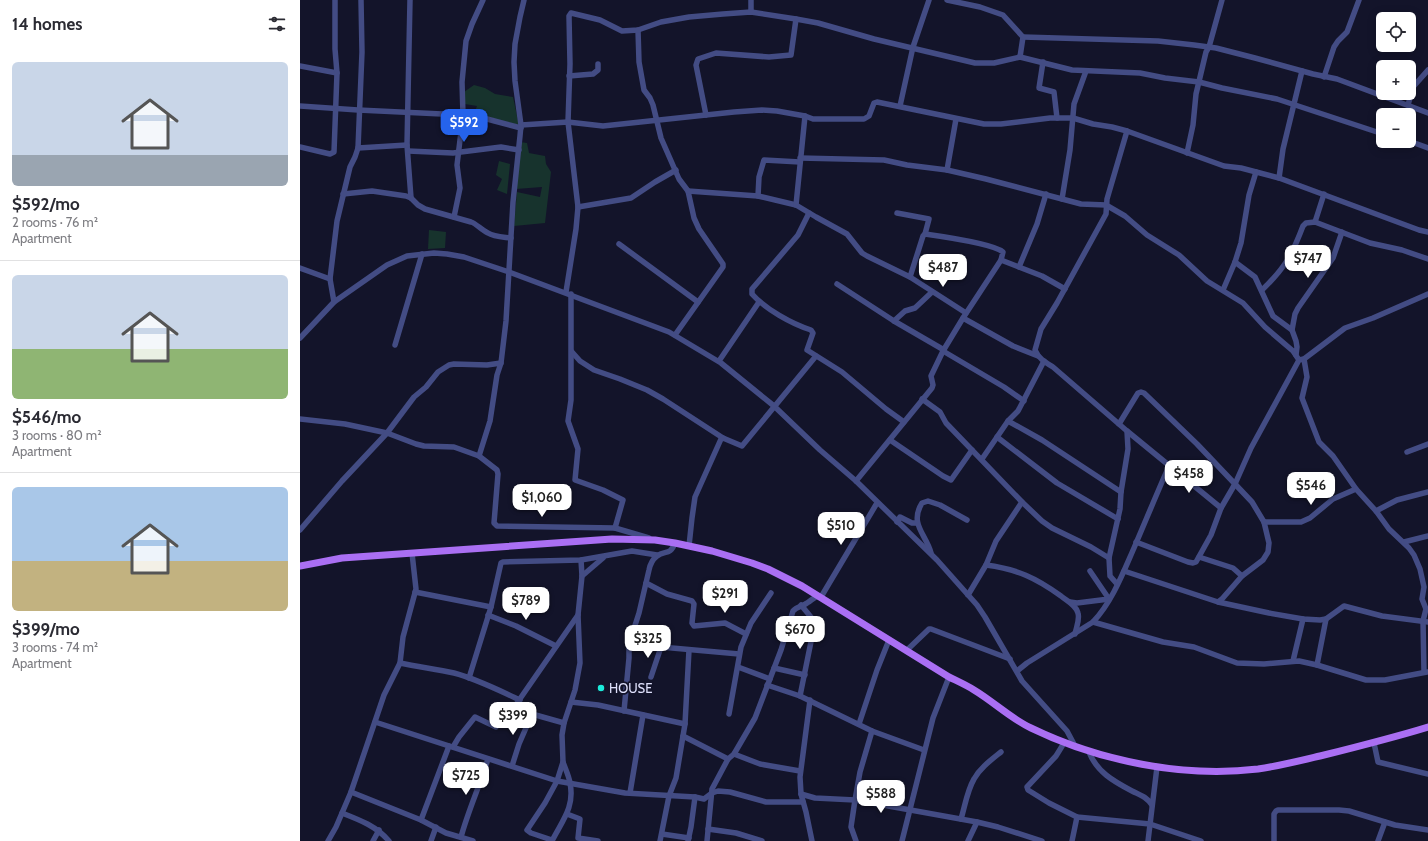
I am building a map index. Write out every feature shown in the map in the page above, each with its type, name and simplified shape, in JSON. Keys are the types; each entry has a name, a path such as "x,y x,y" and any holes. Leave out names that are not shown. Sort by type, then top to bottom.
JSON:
{"main road":[{"path":"300,566 342,558 612,539 655,540 712,551 752,563 792,580 949,677 973,690 1026,726 1089,752 1158,767 1190,770 1257,769 1374,743 1428,727"}],"street":[{"path":"300,147 330,154 334,152 334,108 337,73 335,49 335,0"},
{"path":"334,302 330,279 337,221 350,167 358,148 358,110 362,52 361,0"},
{"path":"410,0 408,151 411,198"},
{"path":"454,217 460,188 457,166 463,115 462,82 466,41 483,0"},
{"path":"479,456 490,421 506,321 513,202 521,126 515,81 515,44 524,0"},
{"path":"751,0 751,12"},
{"path":"900,106 912,48 929,0"},
{"path":"948,0 976,3 1003,15 1023,37 1158,41 1209,47 1354,84 1428,113"},
{"path":"1187,153 1193,125 1196,94 1206,52 1209,47 1222,0"},
{"path":"1324,77 1334,47 1348,32 1359,0"},
{"path":"615,528 623,500 603,490 577,482 575,480 578,449 568,421 572,400 572,352 569,293 578,207 568,122 569,16 571,13 600,20 622,31 638,30 661,22 689,17 751,12 818,23 874,39 971,62 986,64 1020,57 1072,70 1140,73 1199,82 1277,99 1376,132"},
{"path":"706,115 696,65 698,59 716,53 769,57 791,55 796,19"},
{"path":"638,30 641,79 644,90 654,105 662,143 679,179 688,191 694,218 699,229 723,264 723,267 675,335"},
{"path":"1020,57 1023,37"},
{"path":"1043,62 1039,88 1054,92 1057,118"},
{"path":"569,76 593,74 598,70 598,64"},
{"path":"300,66 337,73"},
{"path":"1408,105 1413,87 1428,70"},
{"path":"1062,199 1070,150 1074,104 1086,71"},
{"path":"1279,178 1283,149 1302,71"},
{"path":"300,106 463,115 521,126 568,122 603,126 734,112 770,110 806,116 812,119 864,119 869,116 874,103 877,102 956,119 993,125 1057,118 1073,118 1092,124 1127,131 1224,166 1241,168 1279,178 1428,232"},
{"path":"796,205 806,116"},
{"path":"947,170 956,119"},
{"path":"1127,131 1107,199 1106,214 1065,289 1041,329 1035,350 1044,362 1053,367 1127,431 1221,508"},
{"path":"1416,144 1428,148"},
{"path":"358,148 408,145"},
{"path":"408,151 459,152 501,148 519,150"},
{"path":"758,196 759,177 764,160 878,159 907,165 947,170 1081,204 1106,204 1125,216 1147,235 1179,255 1207,281 1243,302 1265,327 1299,358"},
{"path":"578,207 631,198 676,170"},
{"path":"1223,290 1235,262 1243,237 1249,195 1256,172"},
{"path":"343,194 372,191 406,196 425,209 475,224 486,233 511,238"},
{"path":"688,191 758,196 796,205 847,234 862,253 910,277 964,315 1013,346 1038,356"},
{"path":"1019,267 1037,224 1046,194"},
{"path":"1316,222 1324,194"},
{"path":"809,213 798,235 752,288 752,294 759,302 796,324 813,331 807,350 837,368 904,422"},
{"path":"897,213 929,219 910,277"},
{"path":"1262,290 1284,266 1295,248 1306,223 1316,222 1370,243 1402,250 1428,259"},
{"path":"1093,622 1163,642 1194,647 1237,663 1264,664 1293,661 1317,665 1366,680 1385,680 1426,672 1426,609 1422,599 1426,586 1414,555 1404,542 1389,529 1376,511 1356,489 1333,456 1319,442 1302,398 1307,377 1299,358 1296,341 1292,330 1295,314 1333,258 1342,232"},
{"path":"856,481 932,388 933,385 931,376 943,351 964,315 1001,260 1003,252 1000,250 974,243 925,234"},
{"path":"619,244 698,302"},
{"path":"395,345 422,254"},
{"path":"300,338 334,302 387,265 407,256 422,254 464,256 569,293 675,335 719,361 774,406 820,450 856,481 931,555 968,595 985,617 1022,681 1029,691 1067,731 1075,746"},
{"path":"1001,260 1042,276 1065,289"},
{"path":"1235,262 1255,277 1274,316 1292,330"},
{"path":"300,268 330,279"},
{"path":"837,284 894,321 1004,387 1024,401"},
{"path":"894,321 905,311 915,308 932,292"},
{"path":"1136,542 1188,562 1196,562 1212,531 1221,508 1235,484 1251,448 1299,358 1345,328 1373,318 1428,294"},
{"path":"719,361 759,302"},
{"path":"572,352 580,361 594,370 647,390 723,438 742,446 774,406 784,397 816,356"},
{"path":"982,459 1008,421 1018,411 1044,362"},
{"path":"300,530 342,481 387,433 414,397 426,387 438,372 449,365 459,363 487,365 500,363"},
{"path":"1119,424 1138,393 1144,393 1197,444 1252,502 1264,522 1269,544 1268,552 1263,560 1242,576 1218,602"},
{"path":"922,399 940,412 946,423 1022,502 1052,528 1091,547 1109,558"},
{"path":"300,419 345,424 387,433 424,446 438,445 454,447 479,456 497,470 498,474 495,525 615,528 655,540"},
{"path":"1008,421 1042,440 1121,492"},
{"path":"1117,584 1110,576 1109,558 1120,509 1121,492 1128,448 1127,431"},
{"path":"997,437 1057,483 1118,519"},
{"path":"690,546 695,497 723,438"},
{"path":"890,440 951,480 972,450"},
{"path":"1407,452 1428,444"},
{"path":"1017,671 1027,663 1093,622 1105,607 1124,571 1169,466"},
{"path":"1264,522 1301,522 1310,518 1333,499 1356,489"},
{"path":"1376,511 1397,500 1428,492"},
{"path":"931,555 917,523 917,510 922,503 928,501 946,508 967,520"},
{"path":"968,595 986,565 996,541 1022,502"},
{"path":"707,841 712,790 728,759 734,754 755,718 793,611 801,605 806,604 811,599 819,597 877,503"},
{"path":"897,522 900,517 912,523 917,523"},
{"path":"1404,542 1428,536"},
{"path":"624,711 629,644 639,613 651,564 657,556 670,551 673,548 674,543"},
{"path":"469,678 491,607 501,563 581,560 632,551 657,556"},
{"path":"328,841 336,827 351,792 384,696 400,663 403,637 415,592 416,582 412,553"},
{"path":"582,576 604,557"},
{"path":"1199,557 1233,568 1242,576"},
{"path":"563,762 557,781 527,830 531,833 552,840 567,814 570,802 570,782 563,762 562,735 564,723 575,690 580,663 578,615 582,576 581,560"},
{"path":"986,565 1000,567 1031,577 1043,583 1070,602 1079,614 1075,634"},
{"path":"1124,571 1218,602 1303,619 1326,619 1344,606 1382,616 1426,622"},
{"path":"1090,572 1109,600"},
{"path":"646,583 667,594 692,601 694,604 692,623 694,626 725,623 746,634"},
{"path":"415,592 491,607"},
{"path":"729,714 741,647 756,615 771,593"},
{"path":"1070,602 1077,603 1109,600"},
{"path":"800,696 815,622 801,605"},
{"path":"488,615 516,626 556,646"},
{"path":"515,706 578,615"},
{"path":"1293,661 1303,619"},
{"path":"1317,665 1326,619"},
{"path":"907,650 929,629 1010,659"},
{"path":"631,635 661,647 739,654"},
{"path":"859,724 877,670 889,640"},
{"path":"651,677 661,647"},
{"path":"660,841 669,796 676,778 685,724 689,650"},
{"path":"400,663 453,673 489,685 520,700"},
{"path":"738,667 770,679"},
{"path":"774,668 805,676"},
{"path":"902,841 933,718 949,677"},
{"path":"767,685 810,700 872,731 924,750"},
{"path":"810,700 800,771 800,794 812,841"},
{"path":"571,702 598,705 685,724"},
{"path":"421,820 451,746 475,717 496,727 508,706 515,706 532,714 564,723"},
{"path":"512,766 519,744 532,714"},
{"path":"630,793 643,715"},
{"path":"375,722 557,781 630,793 695,797 704,799 712,792 718,791 730,792 766,802 803,802"},
{"path":"856,841 851,827 854,800 860,772 872,731"},
{"path":"683,736 728,759"},
{"path":"1064,742 1056,756 1027,788 1028,790 1049,803 1077,816 1150,824 1201,841"},
{"path":"1374,743 1378,762 1428,774"},
{"path":"961,820 970,787 974,779 980,771 1001,752"},
{"path":"1089,752 1093,762 1102,771 1118,783 1144,796 1152,805"},
{"path":"734,754 760,764 800,771"},
{"path":"459,838 477,793 488,759"},
{"path":"1148,841 1158,767"},
{"path":"351,792 421,820 459,838 473,841"},
{"path":"800,794 815,798 854,800 976,822 1042,841"},
{"path":"662,834 688,840 695,797"},
{"path":"1274,841 1274,814 1278,810 1349,811 1395,825 1428,830"},
{"path":"342,813 379,830 389,841"},
{"path":"567,814 580,819 578,838 598,841"},
{"path":"1072,841 1077,816"},
{"path":"968,841 976,822"},
{"path":"1378,841 1385,822"},
{"path":"431,841 436,827"},
{"path":"708,829 736,833 762,841"},
{"path":"373,841 379,830"}],"green space":[{"path":"474,85 485,88 495,94 513,97 519,125 474,114 477,106 465,104 464,92"},
{"path":"520,142 527,143 529,153 545,156 546,164 551,172 545,223 514,226 517,192 540,197 542,187 516,189"},
{"path":"499,161 510,164 507,194 497,190 502,179 496,175"},
{"path":"429,230 446,232 445,248 428,249"}],"place":[{"name":"HOUSE","path":"601,688"}]}
